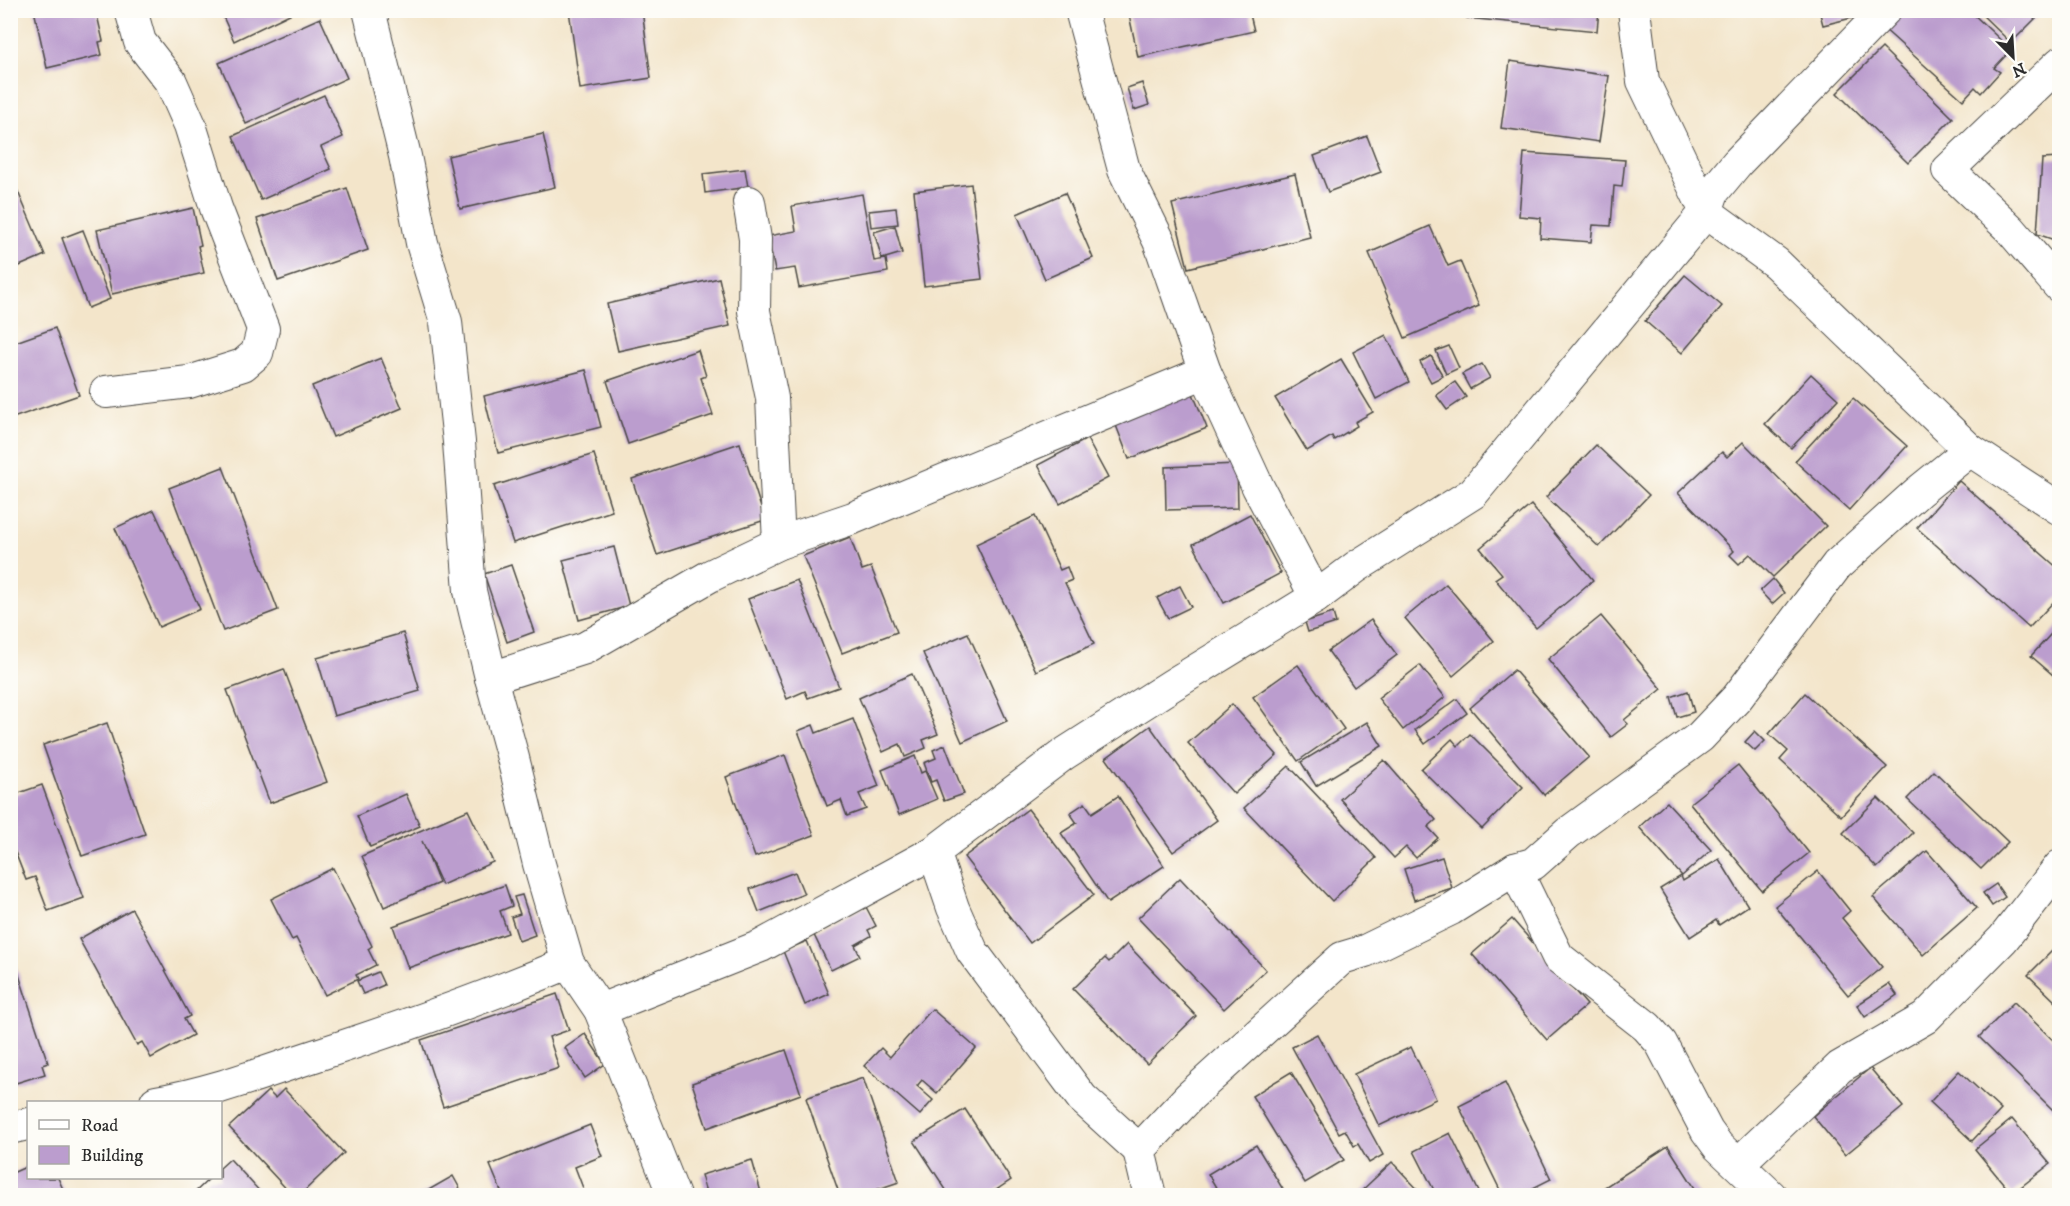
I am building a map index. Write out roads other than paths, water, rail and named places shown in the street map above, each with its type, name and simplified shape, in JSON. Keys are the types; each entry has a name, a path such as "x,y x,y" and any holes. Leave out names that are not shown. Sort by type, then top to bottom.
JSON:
{"street":[{"path":"106,392 189,382 243,364 257,353 263,329 216,208 190,125 171,82 140,42 131,10"},
{"path":"369,10 405,156 423,243 446,322 459,442 470,591 491,678 539,864 568,963 600,1010 674,1196"},
{"path":"1081,10 1124,171 1159,240 1205,372 1258,487 1316,597"},
{"path":"1634,10 1643,81 1706,212 1776,263 1970,450 2060,509"},
{"path":"600,1010 761,946 934,852 1064,754 1316,597 1356,567 1473,493 1706,212 1713,192 1737,163 1885,10"},
{"path":"2059,286 2010,229 1948,170 2060,63"},
{"path":"749,202 755,239 754,311 772,398 779,543"},
{"path":"491,678 585,648 710,576 779,543 853,518 1205,372"},
{"path":"1139,1150 1190,1096 1342,958 1365,951 1451,909 1515,869 1533,864 1568,834 1700,737 1737,698 1837,565 1918,492 1970,450"},
{"path":"934,852 953,908 972,951 1082,1098 1139,1150 1150,1196"},
{"path":"1738,1164 1840,1067 1925,1018 2003,939 2060,866"},
{"path":"1515,869 1558,957 1647,1027 1661,1043 1707,1131 1718,1146 1772,1196"},
{"path":"162,1101 194,1096 349,1045 509,988 568,963"},
{"path":"10,1128 27,1125"}]}
